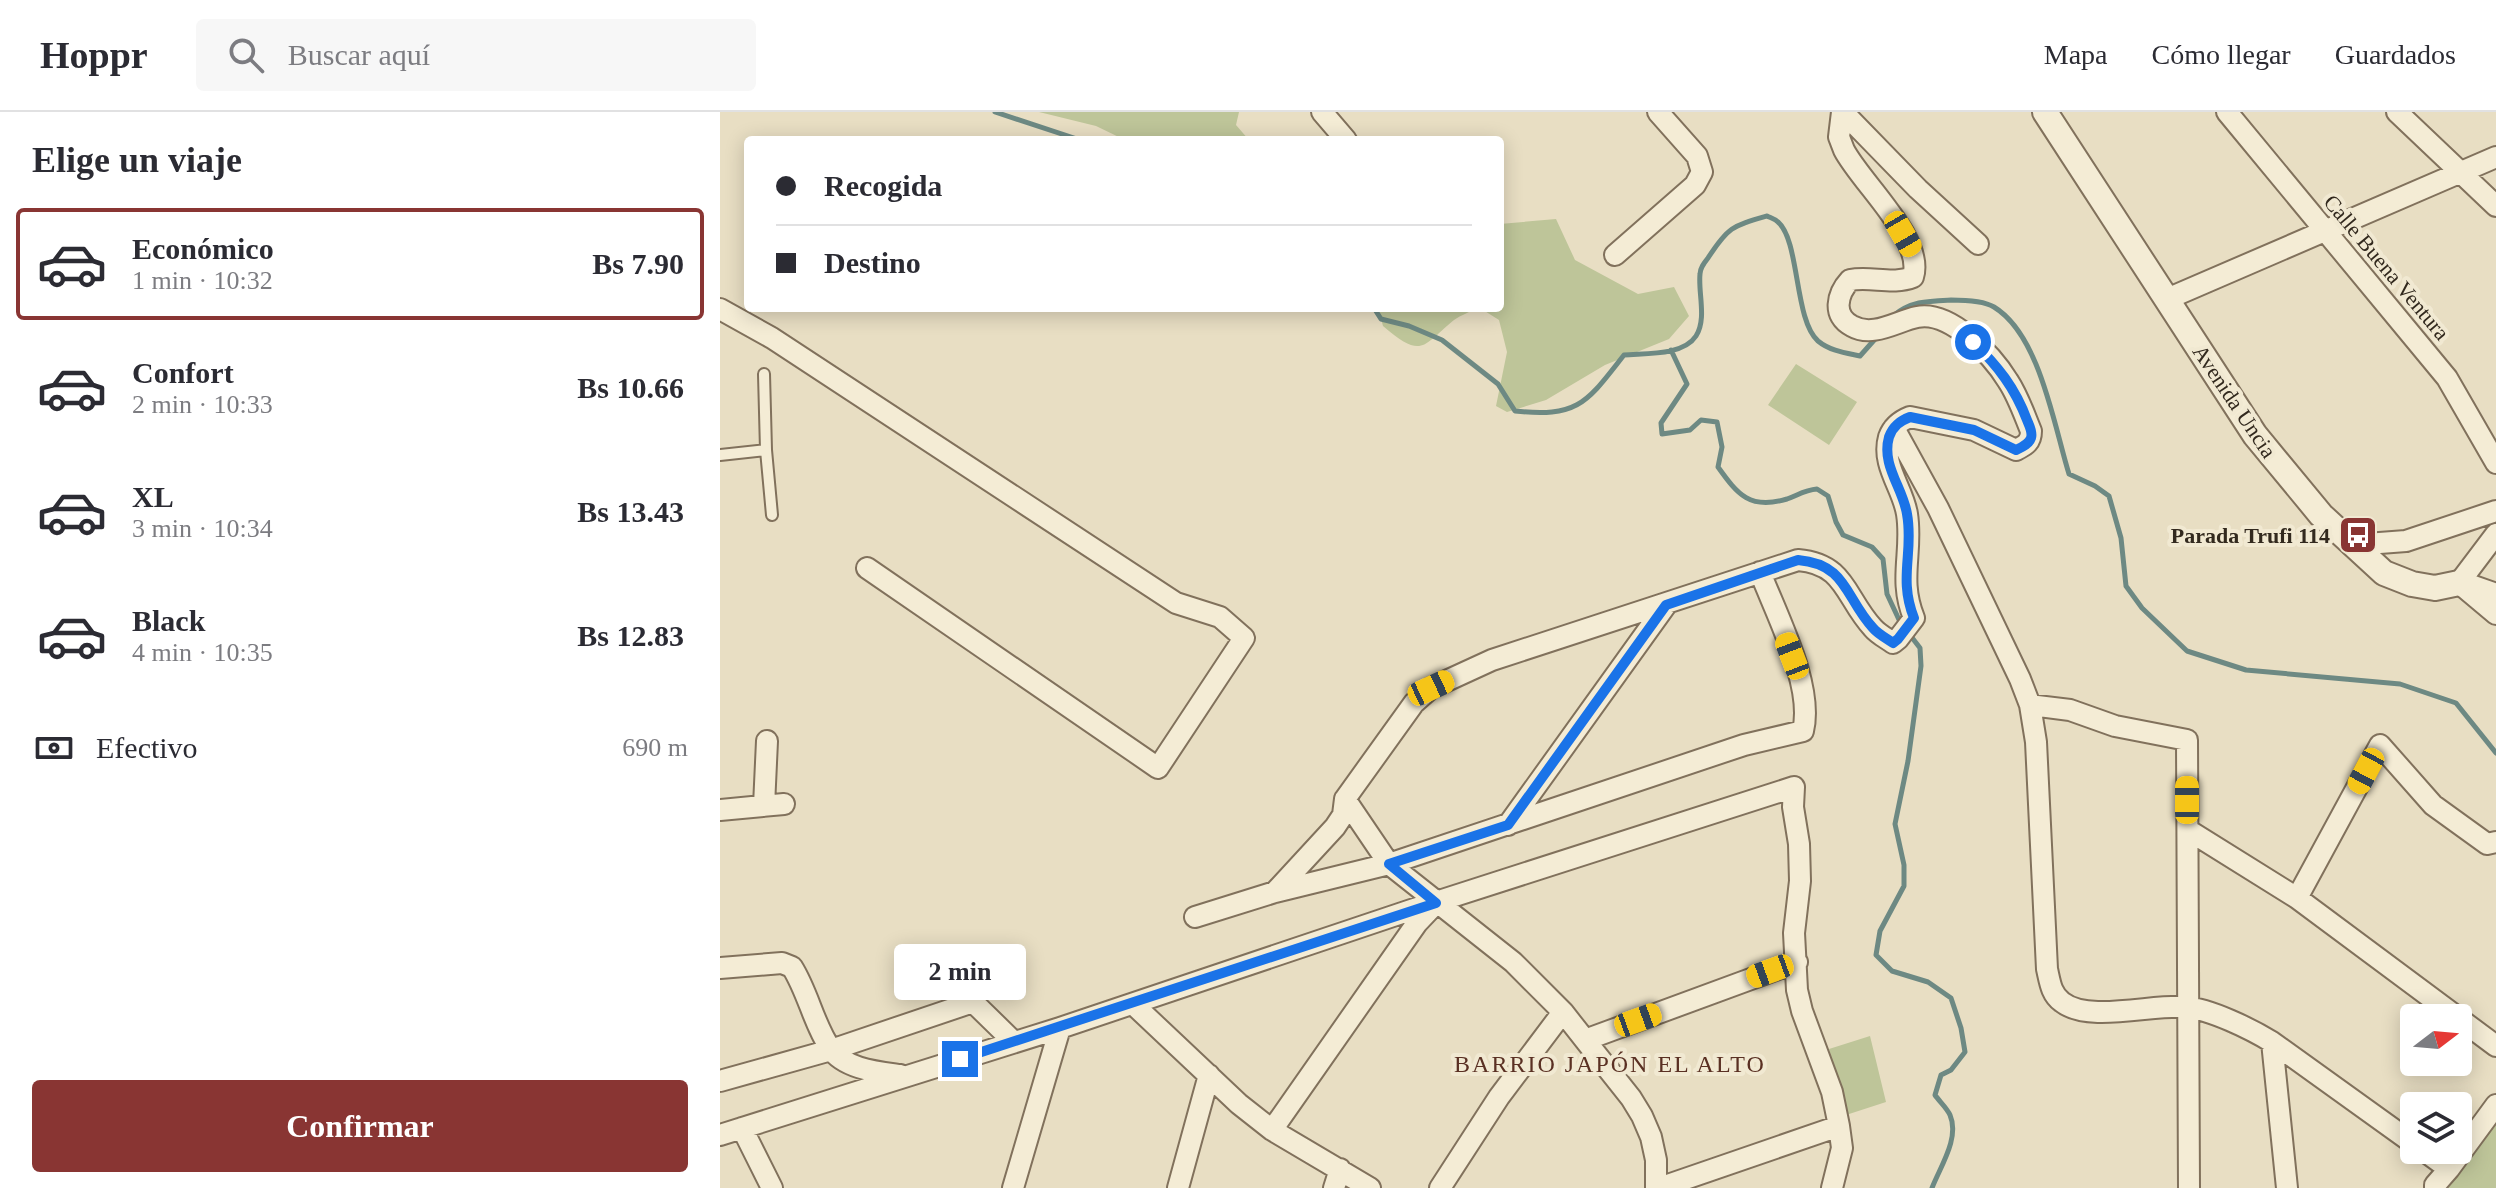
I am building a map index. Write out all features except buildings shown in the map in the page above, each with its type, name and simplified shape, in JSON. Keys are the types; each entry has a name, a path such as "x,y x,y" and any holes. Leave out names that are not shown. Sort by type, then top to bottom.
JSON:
{"street":[{"path":"1322,112 1343,136"},
{"path":"1615,255 1695,185 1702,172 1697,156 1658,112"},
{"path":"1843,112 1918,189 1978,244"},
{"path":"1275,892 1335,827 1343,815 1345,799 1414,703 1431,688 1492,660 1798,560 1813,561 1828,568 1842,581 1873,628 1893,643 1914,618 1906,598 1905,585 1907,514 1889,467 1889,438 1894,428 1910,417 1974,430 2016,450 2031,439 2031,431 2007,378 1954,324 1931,315 1867,330 1854,328 1844,320 1839,311 1839,298 1850,280 1903,281 1913,277 1916,268 1913,251 1903,234 1844,150 1839,137 1843,112"},
{"name":"Avenida Uncia","path":"2045,112 2255,435 2300,492 2384,573 2412,584 2435,588 2459,583 2496,596"},
{"name":"Calle Buena Ventura","path":"2227,112 2447,378 2496,463"},
{"path":"2397,112 2496,206"},
{"path":"2167,299 2496,157"},
{"path":"720,309 772,338 1176,603 1220,617 1244,638 1158,768 867,568"},
{"path":"1894,428 1938,508 2030,705 2036,742 2047,969 2051,989 2060,1001 2073,1009 2187,1007 2247,1027 2400,1134"},
{"path":"2353,545 2406,541 2496,511"},
{"path":"2496,534 2459,583 2496,614"},
{"path":"1195,917 1275,892 1389,864 1744,745 1803,731 1807,717 1803,684 1760,572"},
{"path":"1508,825 1666,605"},
{"path":"2030,705 2070,710 2115,726 2187,740 2189,1188"},
{"path":"720,810 774,805 767,741"},
{"path":"2297,898 2380,745 2433,805 2487,844 2496,842"},
{"path":"720,1135 1060,1028 1794,787 1800,881 1794,933 1797,990 1832,1092 1839,1126 1842,1148 1832,1188"},
{"path":"1345,799 1389,864 1513,962 1563,1012 1642,1116 1656,1160 1657,1188 1839,1126"},
{"path":"2188,830 2297,898 2496,1046"},
{"path":"1272,1130 1417,923 1436,903"},
{"path":"1585,1040 1797,962"},
{"path":"720,968 782,963 792,967 831,1050 851,1064 906,1076"},
{"path":"720,1081 831,1050 973,1002 1014,1042"},
{"path":"1133,1004 1272,1130 1337,1178 1370,1188"},
{"path":"1440,1188 1499,1097 1563,1012"},
{"path":"1013,1188 1060,1028"},
{"path":"2272,1042 2287,1188"},
{"path":"1178,1188 1209,1075"},
{"path":"2435,1188 2496,1105"},
{"path":"742,1128 772,1188"},
{"path":"2442,1164 2449,1169"}],"lane":[{"path":"764,374 772,515"},
{"path":"720,455 766,450"}],"green space":[{"path":"1039,112 1239,112 1236,125 1246,136 1117,136 1096,126"},
{"path":"1556,219 1575,260 1638,294 1674,287 1689,316 1669,339 1605,365 1546,400 1507,412 1496,406 1507,352 1499,320 1486,312 1504,312 1504,224"},
{"path":"1379,312 1469,312 1454,320 1422,346 1406,343 1383,326"},
{"path":"1796,364 1857,402 1829,445 1768,405"},
{"path":"1870,1036 1886,1102 1846,1115 1829,1049"},
{"path":"2496,1118 2496,1188 2446,1188 2463,1164 2472,1164 2472,1152"}],"waterway":[{"path":"995,112 1068,136"},
{"path":"1377,312 1381,319 1409,326 1442,340 1498,384 1515,411 1537,413 1568,409 1590,395 1624,355 1663,352 1690,342 1701,322 1702,266 1732,229 1767,216 1777,221 1785,232 1805,316 1810,331 1818,341 1833,349 1860,356 1876,338"},
{"path":"1893,316 1906,307 1920,303 1961,300 1990,305 2010,320 2034,359 2069,474 2109,496 2121,538 2126,586 2142,608 2187,651 2246,670 2400,684 2456,703 2496,753"},
{"path":"1671,350 1687,384 1661,423 1662,434 1690,430 1701,420 1717,422 1722,447 1718,467 1739,492 1754,501 1774,502 1817,489 1828,496 1843,535 1872,547 1883,559 1887,594 1901,624"},
{"path":"1910,635 1920,648 1921,666 1908,761 1895,824 1904,865 1904,886 1880,931 1876,955 1892,971 1928,982 1951,998 1961,1028 1965,1052 1951,1070 1941,1075 1935,1095 1950,1115 1953,1133 1932,1188"}],"place":[{"name":"Parada Trufi 114","path":"2358,535"}],"district":[{"name":"BARRIO JAPÓN EL ALTO","path":"1610,1064"}],"route":[{"path":"960,1059 1436,903 1389,864 1508,825 1666,605 1798,560 1813,561 1828,568 1842,581 1873,628 1893,643 1914,618 1906,598 1905,585 1907,514 1889,467 1889,438 1894,428 1910,417 1974,430 2016,450 2031,439 2024,413 2007,378 1973,342"}]}
